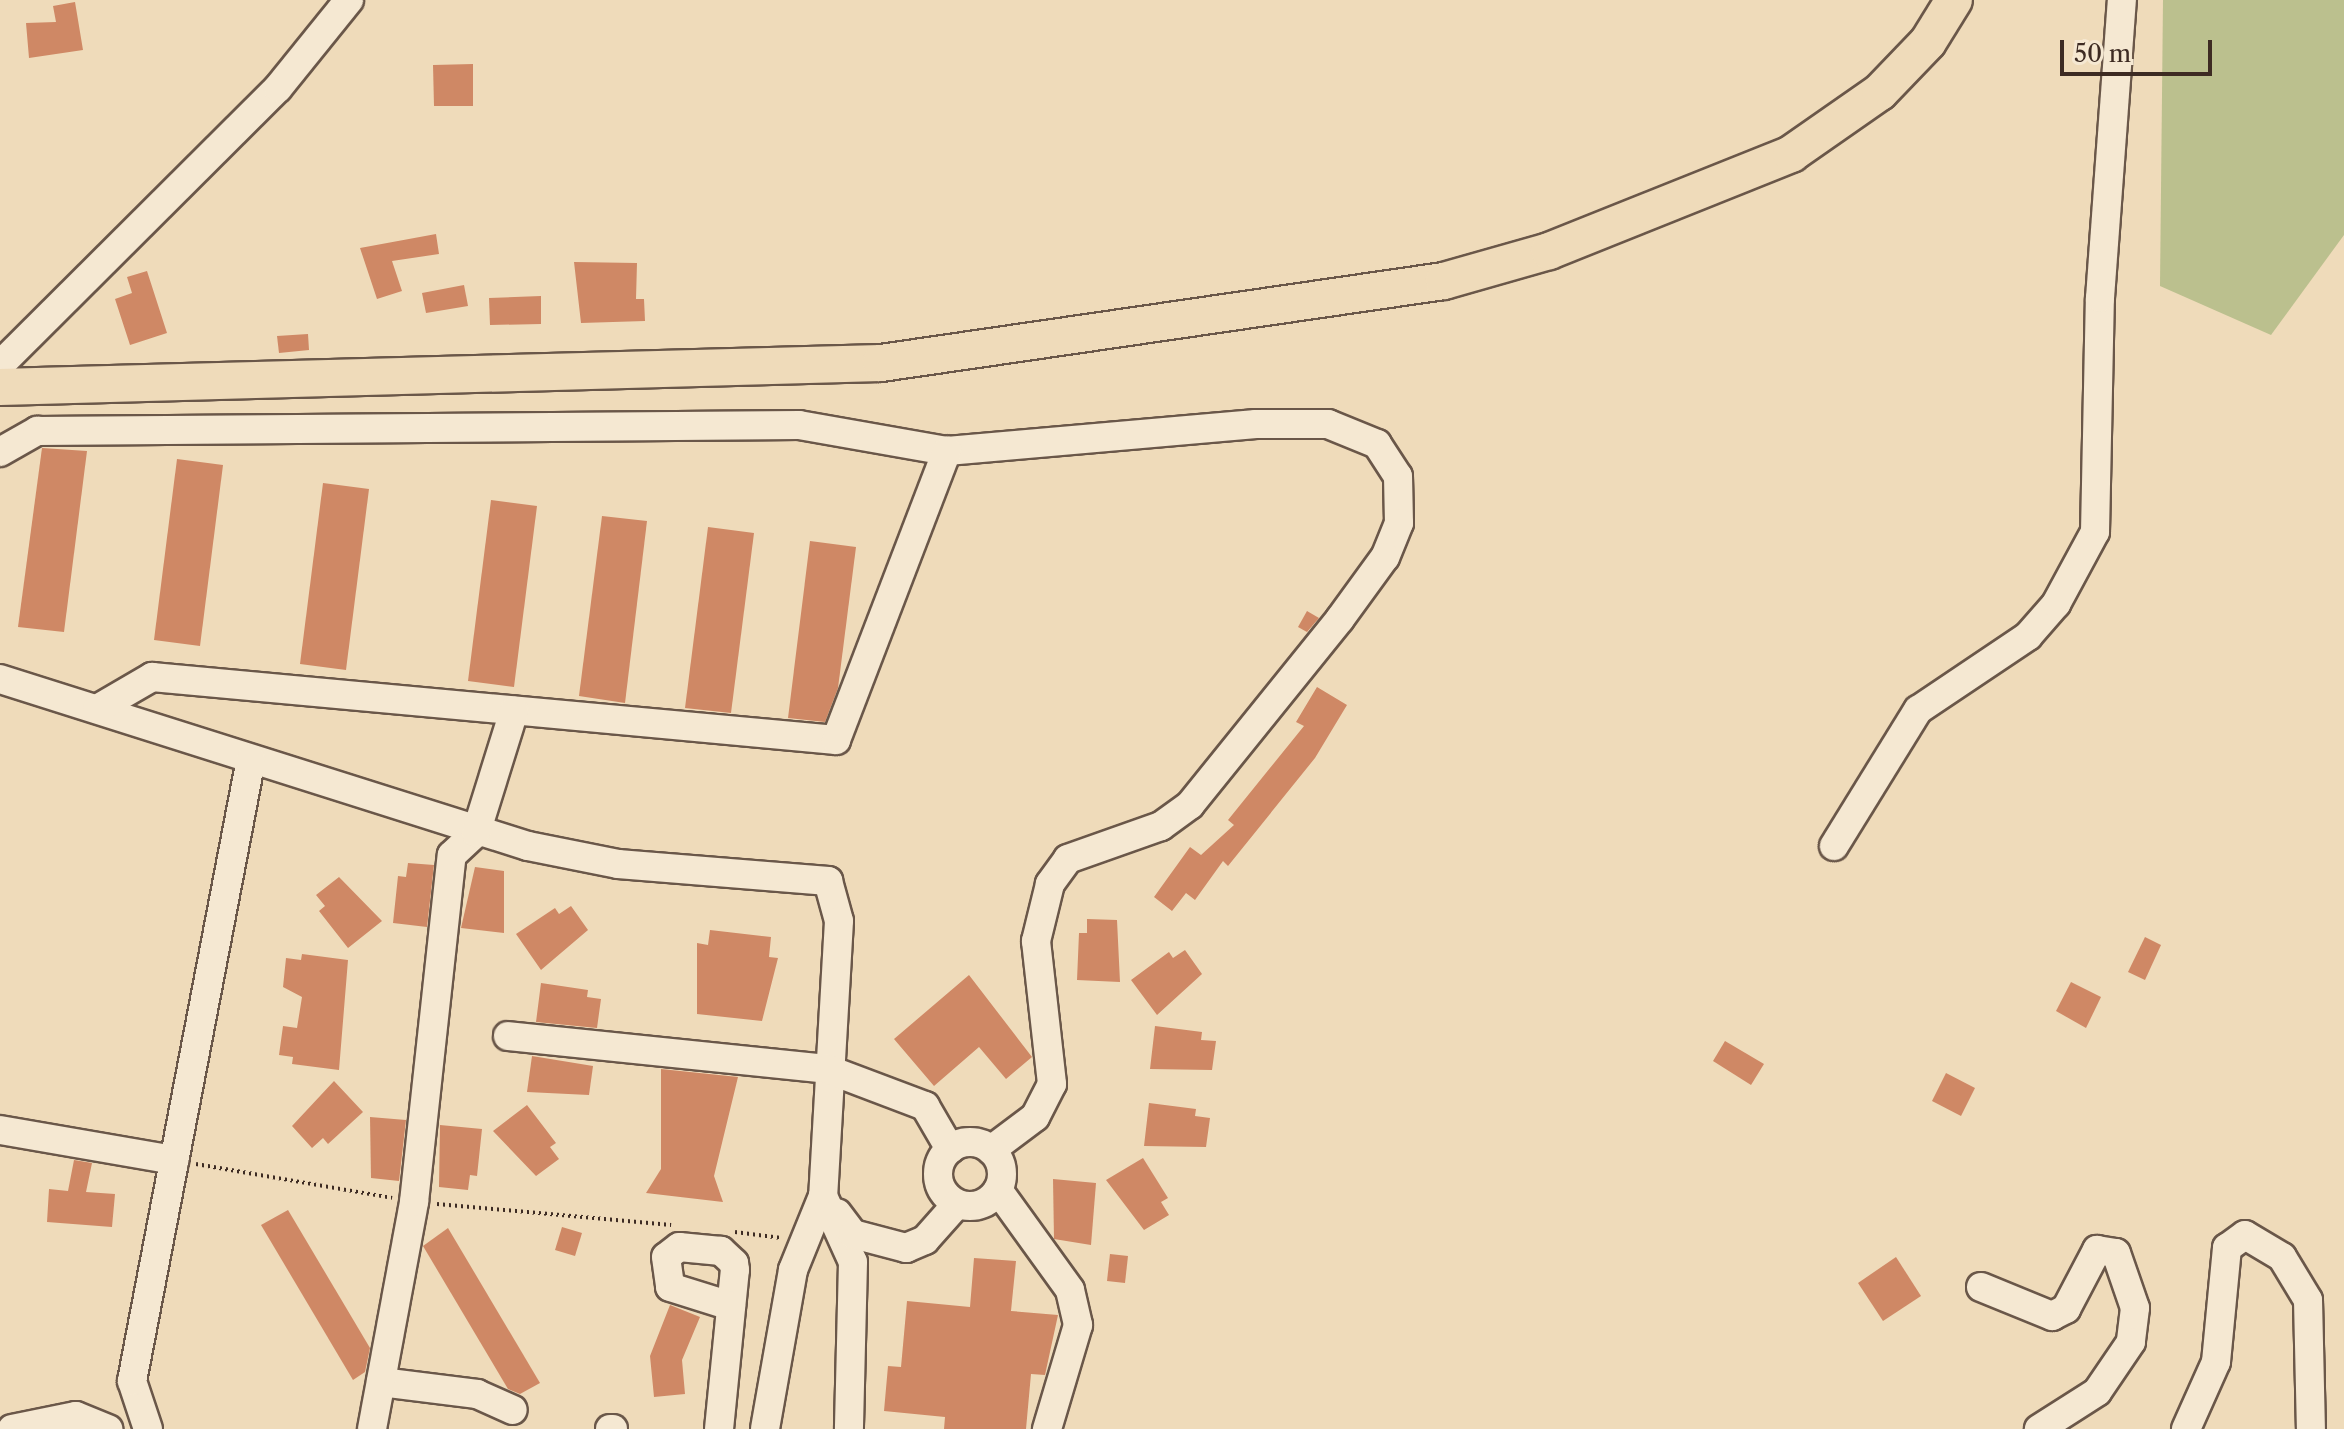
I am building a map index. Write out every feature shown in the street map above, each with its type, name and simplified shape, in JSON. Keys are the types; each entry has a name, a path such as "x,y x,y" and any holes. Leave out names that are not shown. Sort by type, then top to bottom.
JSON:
{"main road":[{"path":"0,387 881,363 1444,281 1549,251 1791,154 1880,92 1928,42 1954,0"}],"street":[{"path":"0,365 278,88 349,0"},
{"path":"1834,846 1918,710 2028,636 2056,604 2095,532 2100,298 2122,0"},
{"path":"0,452 37,431 783,425 947,451 1328,424 1377,444 1398,476 1399,523 1385,557 1190,805 1161,826 1068,859 1050,884 1036,941 1052,1084 1035,1117 991,1150"},
{"path":"97,709 152,677 836,740 947,451"},
{"path":"0,679 476,833 618,864 828,881 839,921 827,1069 823,1196 803,1240 765,1429"},
{"path":"372,1429 414,1202 452,855 476,833 514,711"},
{"path":"148,1429 132,1381 251,759"},
{"path":"508,1036 827,1069 925,1106 950,1149"},
{"path":"0,1130 174,1160"},
{"path":"823,1196 853,1234 882,1247 925,1240 957,1204 982,1204 998,1190 1002,1169 991,1150 971,1142 950,1149 938,1178 957,1204"},
{"path":"998,1190 1070,1290 1078,1325 1047,1429"},
{"path":"823,1196 853,1262 849,1429"},
{"path":"2186,1429 2216,1362 2227,1248 2245,1235 2282,1257 2308,1300 2311,1429"},
{"path":"1981,1287 2052,1316 2066,1309 2097,1250 2116,1253 2135,1308 2131,1342 2097,1392 2039,1429"},
{"path":"719,1429 731,1306"},
{"path":"381,1382 477,1394 513,1410"},
{"path":"12,1429 76,1416 108,1429"}],"path":[{"path":"174,1160 414,1202 681,1226"},
{"path":"727,1231 803,1240"}],"green space":[{"path":"2163,0 2344,0 2344,235 2271,335 2160,286"}],"building":[{"path":"75,2 83,50 29,58 26,23 56,22 53,6"},
{"path":"473,64 473,106 434,106 433,65"},
{"path":"436,234 439,254 392,261 402,291 377,299 360,248"},
{"path":"574,262 637,263 636,299 644,299 645,321 581,323"},
{"path":"147,271 167,333 130,345 115,299 132,293 127,277"},
{"path":"464,285 468,306 426,313 422,293"},
{"path":"541,296 541,324 490,325 489,298"},
{"path":"308,334 309,350 279,353 277,336"},
{"path":"42,448 87,451 64,632 18,627"},
{"path":"177,459 223,465 200,646 154,640"},
{"path":"323,483 369,489 346,670 300,664"},
{"path":"491,500 537,506 514,687 468,681"},
{"path":"602,516 647,521 625,703 579,696"},
{"path":"708,527 754,533 731,713 685,708"},
{"path":"810,541 856,547 838,688 825,722 788,718"},
{"path":"1307,611 1319,618 1307,632 1298,627"},
{"path":"1317,687 1347,705 1315,758 1228,866 1223,861 1195,900 1186,893 1172,911 1154,897 1190,847 1201,855 1234,825 1228,820 1304,726 1296,722"},
{"path":"408,863 434,865 427,927 393,923 398,876 406,877"},
{"path":"475,867 504,871 504,933 461,928"},
{"path":"339,877 382,921 348,948 319,911 325,906 316,895"},
{"path":"571,906 588,930 541,970 516,934 555,908 559,914"},
{"path":"1087,919 1117,920 1120,982 1077,980 1079,933 1087,933"},
{"path":"710,930 771,937 769,957 778,958 762,1021 697,1014 697,943 708,945"},
{"path":"2145,937 2161,945 2145,980 2128,972"},
{"path":"1185,950 1202,974 1157,1015 1131,980 1169,952 1173,958"},
{"path":"302,954 348,960 339,1070 292,1064 293,1057 279,1055 283,1026 297,1028 302,997 283,987 286,958 301,960"},
{"path":"969,975 1032,1057 1006,1079 979,1047 934,1086 894,1039"},
{"path":"2071,982 2101,997 2086,1028 2056,1011"},
{"path":"541,983 588,990 587,997 601,999 597,1028 536,1022"},
{"path":"1155,1026 1202,1032 1201,1040 1216,1041 1212,1070 1150,1069"},
{"path":"1725,1041 1764,1064 1751,1085 1713,1061"},
{"path":"532,1056 593,1066 589,1095 527,1092"},
{"path":"661,1069 738,1077 714,1176 723,1202 646,1193 661,1169"},
{"path":"1946,1073 1975,1088 1961,1116 1932,1101"},
{"path":"334,1081 363,1112 328,1144 323,1138 312,1148 292,1126"},
{"path":"1149,1103 1196,1109 1195,1116 1210,1118 1206,1147 1144,1146"},
{"path":"527,1105 556,1143 550,1147 559,1159 536,1176 493,1131"},
{"path":"370,1117 406,1120 399,1181 371,1178"},
{"path":"440,1125 482,1129 477,1176 470,1175 468,1190 439,1187"},
{"path":"1143,1158 1168,1198 1161,1202 1169,1215 1144,1230 1106,1180"},
{"path":"74,1160 92,1163 86,1192 115,1194 112,1227 47,1222 49,1189 68,1191"},
{"path":"1053,1179 1096,1183 1091,1245 1054,1239"},
{"path":"288,1210 370,1348 365,1372 353,1380 261,1225"},
{"path":"562,1227 582,1233 575,1256 555,1250"},
{"path":"448,1228 540,1383 520,1394 508,1389 423,1246"},
{"path":"1110,1254 1128,1256 1125,1283 1107,1281"},
{"path":"1896,1257 1921,1296 1883,1321 1858,1283"},
{"path":"974,1258 1016,1261 1011,1311 1058,1315 1045,1375 1031,1374 1026,1429 944,1429 945,1417 884,1411 888,1366 901,1367 907,1301 970,1307"},
{"path":"670,1305 700,1317 682,1360 685,1394 654,1397 650,1356"}]}
